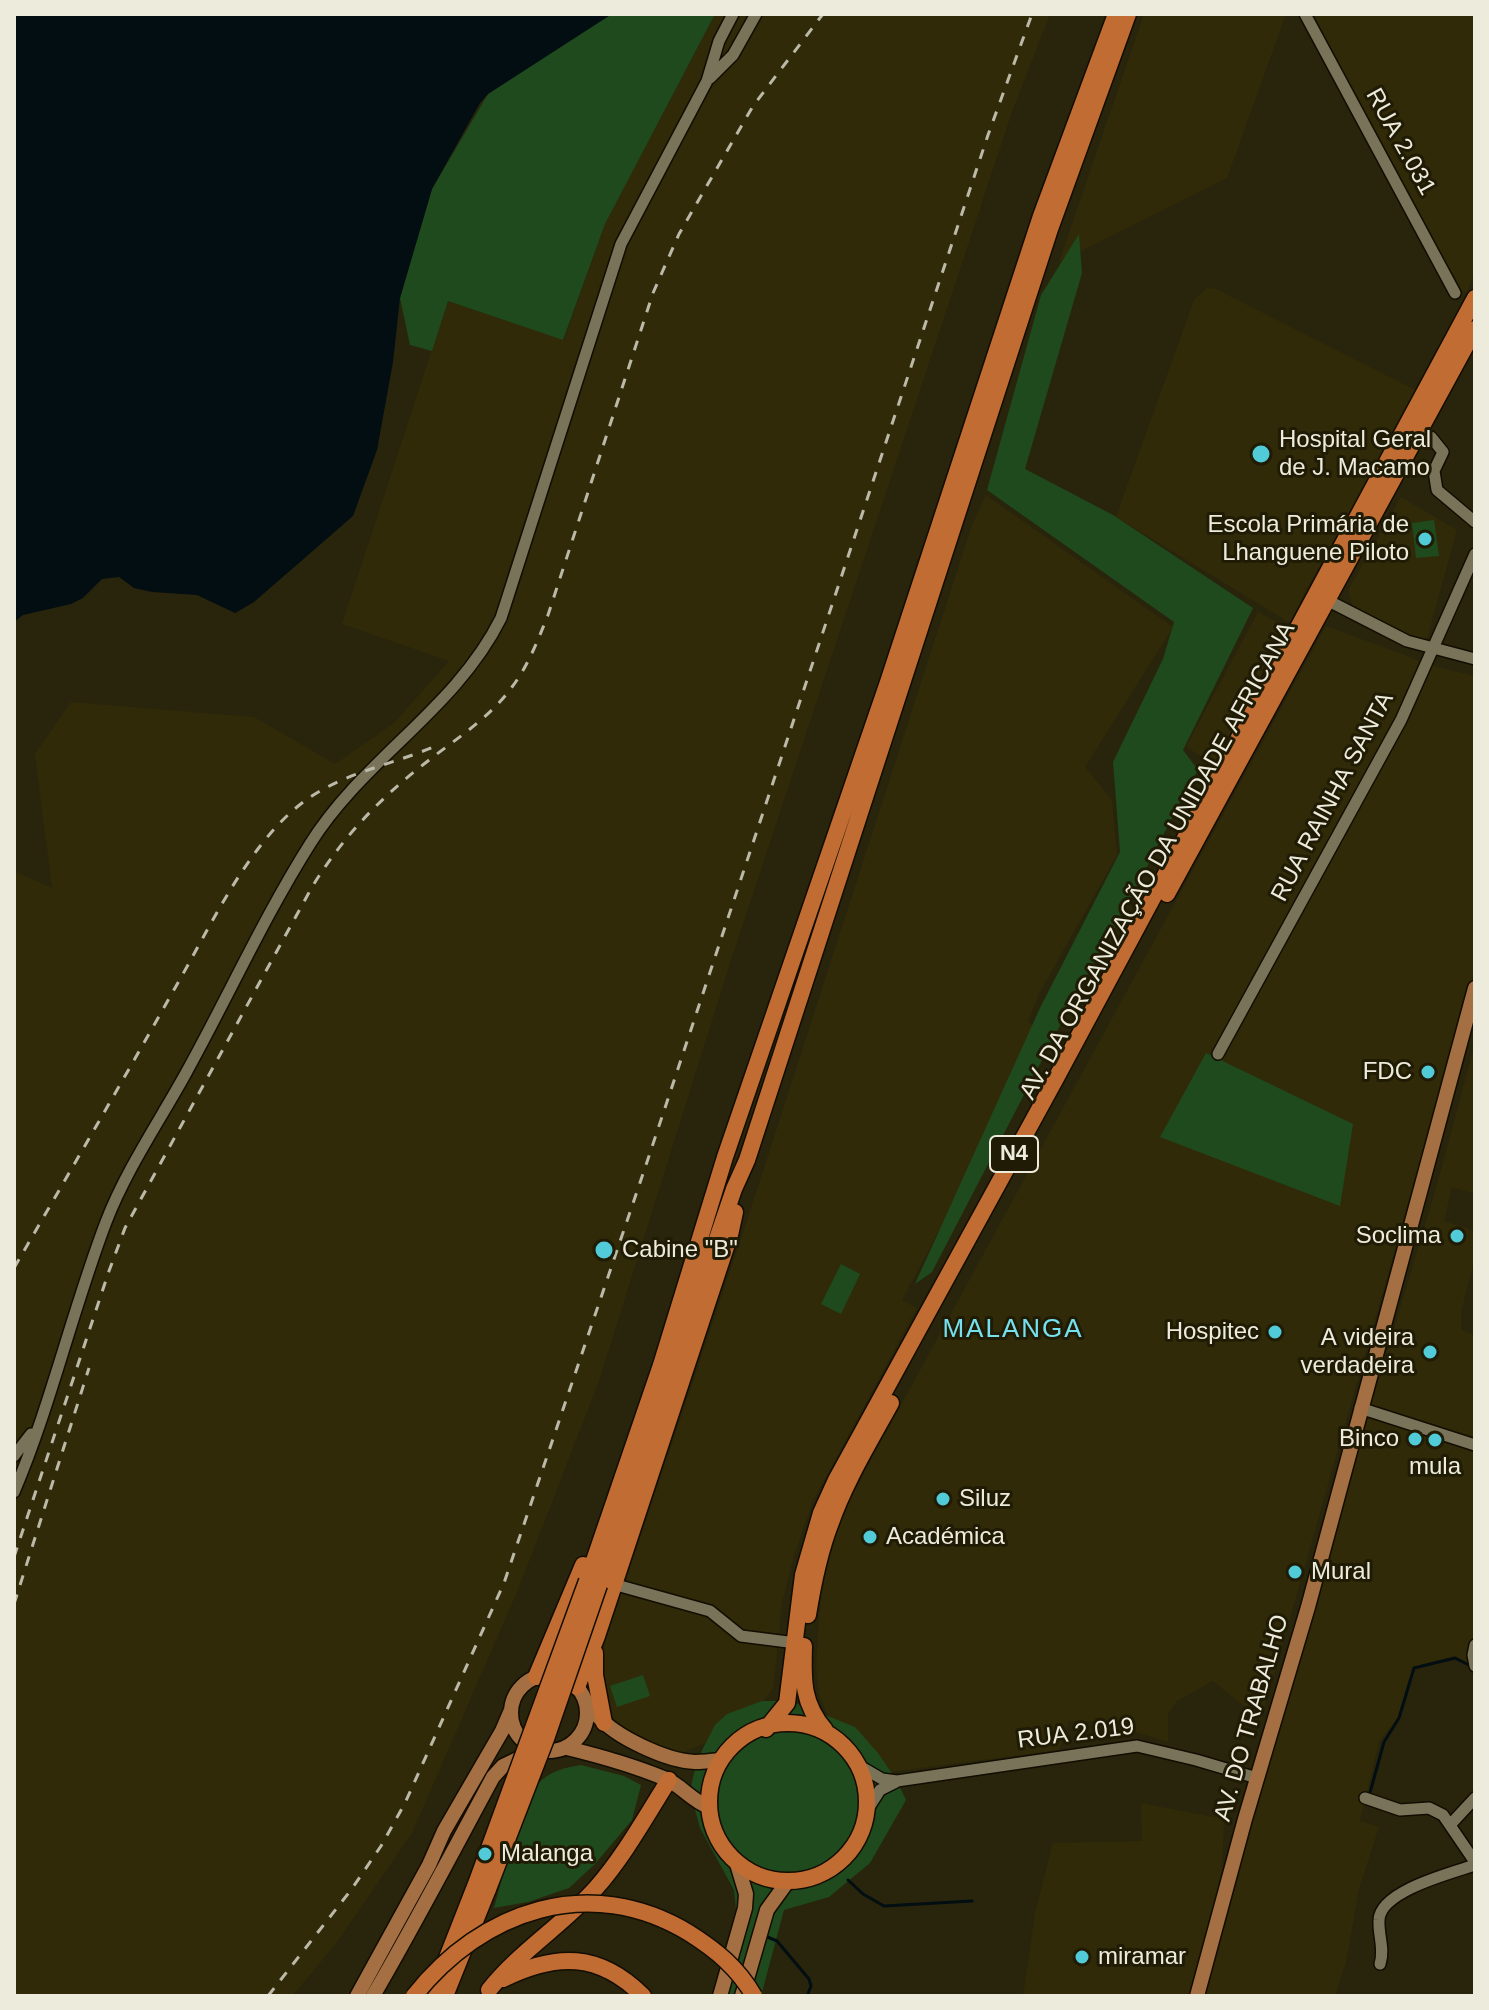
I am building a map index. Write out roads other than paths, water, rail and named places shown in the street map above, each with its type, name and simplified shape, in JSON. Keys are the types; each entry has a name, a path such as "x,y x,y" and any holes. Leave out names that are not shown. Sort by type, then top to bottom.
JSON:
{"highway":[{"path":"604,1723 594,1667 600,1583 661,1365 725,1157 888,682 1041,216 1116,14"},
{"path":"445,1996 482,1887 600,1583 734,1189 747,1160 1045,244 1130,14"},
{"name":"N4","path":"1322,598 1327,572 1475,298"},
{"name":"AV. DA ORGANIZAÇÃO DA UNIDADE AFRICANA","path":"766,1729 787,1703 803,1575 821,1513 836,1480 1322,598 1475,329"},
{"name":"AV. DA ORGANIZAÇÃO DA UNIDADE AFRICANA","path":"825,1730 810,1713 804,1647 813,1584 831,1522 851,1476 1322,598"},
{"path":"536,1677 583,1566 680,1270 725,1157"},
{"path":"580,1693 597,1636"},
{"path":"784,1724 803,1724 825,1730 841,1742 858,1765 866,1787 862,1830 850,1852 805,1880 788,1881 757,1874 737,1864 717,1840 710,1826 713,1773 721,1760 741,1742 766,1729 784,1724"},
{"path":"486,1993 518,1958 595,1889 615,1864 669,1780"},
{"path":"432,1996 482,1887"},
{"path":"414,1996 453,1953 493,1926 537,1911 586,1904 642,1912 671,1922 708,1945 738,1971 754,1996"},
{"path":"486,1993 503,1979 533,1965 566,1959 599,1966 630,1983 643,1996"}],"main road":[{"name":"AV. DO TRABALHO","path":"1197,1996 1308,1607 1475,988"},
{"path":"357,1996 502,1731 521,1687 536,1677 553,1675 570,1682 604,1723 618,1735 638,1744 684,1760 721,1760"},
{"path":"567,1748 584,1726 587,1713 580,1693"},
{"path":"511,1710 517,1734 537,1749 553,1751 567,1748 592,1754 669,1780 696,1803 709,1807"},
{"path":"373,1996 417,1921 448,1857 493,1777 503,1766 537,1749"},
{"path":"720,1996 745,1908 746,1894 737,1864"},
{"path":"742,1996 767,1910 788,1881"}],"street":[{"path":"14,1492 111,1209 295,869 325,821 460,683 495,630 508,599 621,244 707,81 719,41 733,14"},
{"path":"707,81 733,55 756,14"},
{"name":"RUA 2.031","path":"1305,14 1455,293"},
{"path":"1431,437 1443,452 1434,471 1437,490 1475,522"},
{"name":"RUA RAINHA SANTA","path":"1218,1054 1401,720 1475,554"},
{"path":"1322,598 1394,635 1434,650 1475,659"},
{"path":"1360,1408 1475,1445"},
{"path":"14,1456 39,1423"},
{"path":"600,1583 710,1611 741,1636 796,1643"},
{"path":"1475,1645 1475,1666"},
{"name":"RUA 2.019","path":"897,1781 1137,1746 1257,1778"},
{"path":"858,1765 882,1779 897,1781"},
{"path":"866,1812 880,1790 897,1781"},
{"path":"1365,1798 1400,1810 1435,1810 1443,1815 1475,1864 1388,1901 1381,1909 1378,1921 1383,1956 1380,1964"},
{"path":"1450,1825 1474,1801"}],"waterway":[{"path":"1369,1796 1384,1742 1399,1718 1414,1668 1455,1658 1471,1666"},
{"path":"848,1880 863,1894 884,1906 972,1901"},
{"path":"765,1936 777,1941 809,1979 811,1986 807,1996"}],"railway":[{"path":"14,1557 125,1228 324,869 377,805 407,777 493,709 523,670 548,615 653,293 679,234 753,106 823,14"},
{"path":"268,1996 351,1890 381,1846 405,1803 504,1583 988,135 1032,14"},
{"path":"14,1268 214,917 261,845 297,807 330,785 440,744"},
{"path":"14,1604 89,1368"}],"place":[{"name":"Hospital Geral de J. Macamo","path":"1261,454"},
{"name":"Escola Primária de Lhanguene Piloto","path":"1425,539"},
{"name":"FDC","path":"1428,1072"},
{"name":"Soclima","path":"1457,1236"},
{"name":"Cabine \"B\"","path":"604,1250"},
{"name":"Hospitec","path":"1275,1332"},
{"name":"A videira verdadeira","path":"1430,1352"},
{"name":"Binco","path":"1415,1439"},
{"name":"mula","path":"1435,1440"},
{"name":"Siluz","path":"943,1499"},
{"name":"Académica","path":"870,1537"},
{"name":"Mural","path":"1295,1572"},
{"name":"Malanga","path":"485,1854"},
{"name":"miramar","path":"1082,1957"}],"district":[{"name":"MALANGA","path":"1013,1330"}]}
